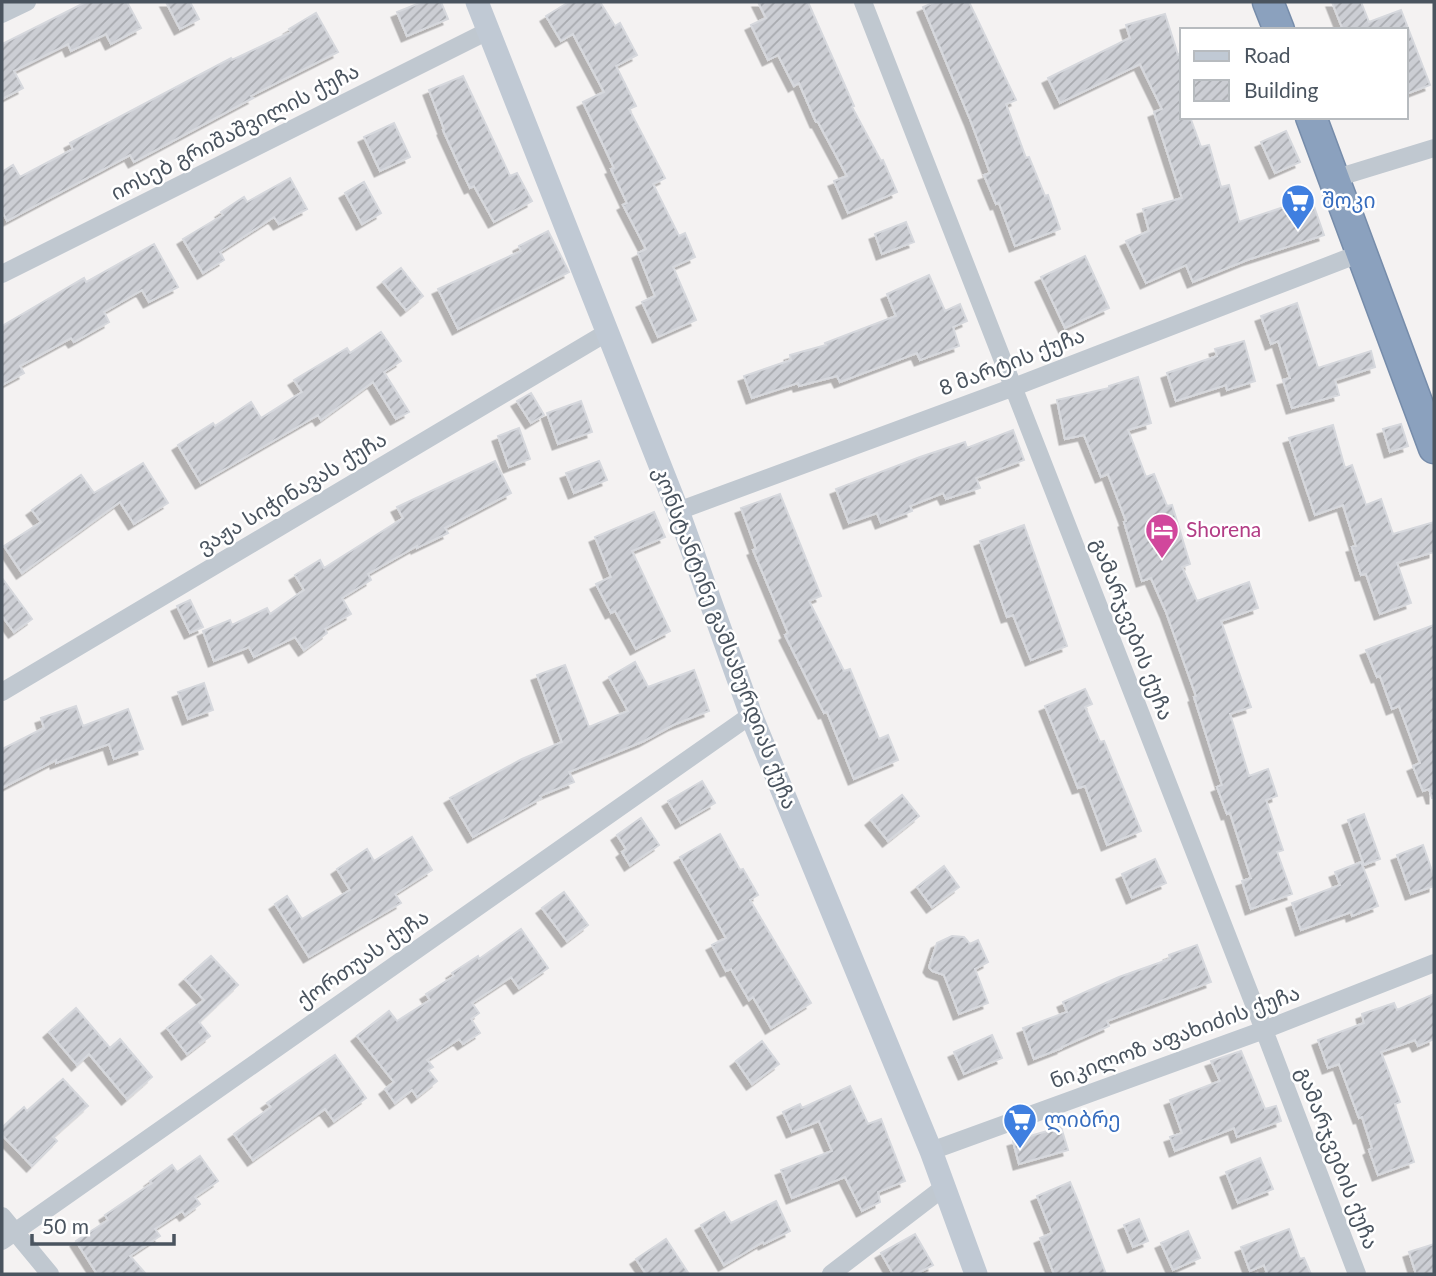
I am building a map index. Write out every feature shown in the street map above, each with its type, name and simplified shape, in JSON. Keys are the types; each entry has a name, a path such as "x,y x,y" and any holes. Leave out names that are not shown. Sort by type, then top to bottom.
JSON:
{"highway":[{"path":"1268,2 1278,28"},
{"path":"1312,119 1434,448"}],"main road":[{"name":"კონსტანტინე გამსახურდიას ქუჩა","path":"477,2 678,510 751,715 931,1151 975,1274"}],"street":[{"path":"2,14 27,2"},
{"name":"გამარჯვების ქუჩა","path":"863,2 1357,1274"},
{"name":"იოსებ გრიშაშვილის ქუჩა","path":"2,274 488,30"},
{"path":"1334,178 1434,148"},
{"name":"8 მარტის ქუჩა","path":"678,510 1014,387 1361,253"},
{"name":"ვაჟა სიჭინავას ქუჩა","path":"2,692 606,333"},
{"name":"ქორთუას ქუჩა","path":"8,1236 751,715"},
{"name":"ნიკილოზ აფახიძის ქუჩა","path":"931,1151 1264,1030 1434,962"},
{"path":"831,1274 943,1188"},
{"path":"2,1216 8,1236 50,1274"}],"building":[{"path":"86,2 127,2 141,28 111,44 106,34 71,51 68,44 14,71 23,88 2,99 2,44"},
{"path":"166,2 190,2 199,19 180,29"},
{"path":"422,2 441,2 448,19 407,36 397,12"},
{"path":"569,2 600,2 615,26 620,23 637,55 616,66 636,106 629,109 665,178 653,184 679,236 685,233 695,257 673,267 696,320 658,337 642,302 655,296 638,253 646,249 623,205 627,203 611,169 614,168 583,102 604,92 573,34 561,41 546,16"},
{"path":"758,2 808,2 854,106 852,107 881,161 883,160 897,192 848,213 834,181 847,176 816,122 799,83 794,86 778,55 768,60 751,25 766,18"},
{"path":"935,2 969,2 1016,100 1006,104 1026,158 1029,157 1045,196 1048,195 1060,229 1015,246 999,203 996,204 984,175 990,173 970,119 923,7"},
{"path":"1332,2 1361,2 1369,22 1401,10 1408,28 1342,28"},
{"path":"316,13 338,52 251,96 253,98 134,162 130,155 7,221 2,211 2,172 13,165 20,177 73,149 70,143 231,58 232,60 291,32 289,29"},
{"path":"1165,14 1178,55 1180,54 1180,119 1191,119 1201,147 1209,145 1221,187 1229,185 1239,222 1311,198 1324,235 1247,260 1193,282 1186,265 1146,283 1126,241 1149,231 1143,209 1182,198 1154,112 1162,109 1140,64 1060,103 1048,78 1130,38 1126,25"},
{"path":"1408,28 1430,85 1408,93"},
{"path":"463,76 510,176 517,173 532,201 494,222 474,186 470,188 443,130 429,90"},
{"path":"394,123 410,157 380,171 364,137"},
{"path":"1286,131 1300,162 1275,173 1261,142"},
{"path":"290,178 307,209 279,224 274,217 220,252 224,260 203,273 183,239 223,215 221,212 244,197 247,202"},
{"path":"364,182 381,213 362,224 345,193"},
{"path":"906,222 914,242 882,254 875,234"},
{"path":"548,231 569,272 458,329 438,289 521,251 519,246"},
{"path":"154,244 178,287 149,302 142,290 104,312 109,322 74,342 71,338 20,366 24,373 2,385 2,326 84,278 86,282"},
{"path":"1085,256 1109,308 1065,328 1041,277"},
{"path":"401,268 423,296 406,310 383,282"},
{"path":"929,275 945,311 960,304 967,321 953,327 959,346 920,360 917,353 840,382 837,376 799,386 798,383 752,398 744,376 791,360 790,355 826,345 825,343 896,316 887,294"},
{"path":"1297,303 1318,368 1371,351 1375,367 1335,380 1339,395 1292,408 1283,380 1290,378 1278,341 1271,344 1261,316"},
{"path":"381,332 401,361 384,372 409,412 396,419 373,382 321,420 318,415 201,483 178,445 213,423 215,426 251,402 261,418 302,392 294,380 347,348 350,353"},
{"path":"1244,341 1255,381 1227,390 1226,385 1176,401 1167,373 1217,356 1215,349"},
{"path":"1138,377 1151,423 1128,430 1146,477 1154,474 1167,506 1172,505 1190,564 1182,567 1197,601 1249,582 1258,608 1221,621 1251,707 1230,714 1249,776 1268,769 1277,796 1266,800 1283,850 1277,852 1292,894 1251,909 1242,881 1251,878 1230,813 1227,814 1217,787 1222,785 1194,697 1196,696 1166,612 1151,578 1142,581 1124,522 1126,521 1108,474 1101,477 1084,435 1065,439 1057,400 1109,388"},
{"path":"531,393 544,415 531,423 517,401"},
{"path":"581,401 592,432 558,444 547,413"},
{"path":"1401,424 1408,446 1390,452 1383,429"},
{"path":"1333,425 1345,468 1352,465 1366,505 1381,499 1393,534 1434,522 1434,552 1397,563 1411,603 1380,614 1366,574 1361,575 1352,547 1356,546 1343,505 1315,515 1289,438"},
{"path":"519,428 530,459 509,467 498,436"},
{"path":"1013,430 1024,460 976,478 980,488 946,499 943,493 910,506 912,511 881,523 877,513 849,523 836,489 965,442 967,448"},
{"path":"495,461 511,493 445,528 448,533 417,546 368,574 371,580 342,598 351,614 325,629 327,633 304,650 295,637 254,657 249,647 214,661 203,631 230,620 232,625 267,608 270,614 304,590 295,575 320,560 324,568 403,518 397,507"},
{"path":"599,461 607,480 574,493 566,473"},
{"path":"143,463 168,503 134,524 120,502 22,573 4,546 41,522 32,510 81,475 94,493"},
{"path":"780,494 821,596 809,601 844,671 850,669 879,739 888,735 898,760 854,779 827,712 824,713 785,635 788,633 753,550 756,549 741,508"},
{"path":"654,512 665,537 632,551 670,631 636,649 615,611 611,613 596,584 611,577 595,537"},
{"path":"1024,525 1067,646 1031,660 1013,615 1007,617 980,541"},
{"path":"2,578 32,619 14,632 2,616"},
{"path":"190,600 203,627 190,633 177,606"},
{"path":"1434,625 1432,798 1429,789 1423,791 1413,766 1420,763 1399,706 1392,709 1380,676 1377,677 1366,650"},
{"path":"635,662 648,687 694,670 709,711 569,772 574,782 540,796 541,798 473,837 450,798 522,759 562,742 537,675 565,665 589,727 628,711 609,677"},
{"path":"204,683 213,710 188,719 178,692"},
{"path":"1085,689 1092,704 1085,707 1100,742 1104,741 1141,831 1107,845 1085,786 1078,788 1045,706"},
{"path":"76,706 83,726 128,709 143,749 114,759 109,744 56,763 56,760 2,788 2,749 44,728 41,718"},
{"path":"702,781 715,803 681,823 668,801"},
{"path":"902,795 919,816 888,841 871,820"},
{"path":"1364,814 1380,859 1364,865 1348,820"},
{"path":"641,818 659,845 630,865 622,852 626,849 617,835"},
{"path":"720,834 758,895 750,900 811,1003 771,1028 753,997 749,1000 731,969 726,971 712,945 726,938 680,857"},
{"path":"412,837 432,870 395,894 401,903 309,957 275,904 287,896 302,919 350,890 337,869 367,849 374,861"},
{"path":"1423,845 1434,877 1434,886 1411,894 1397,855"},
{"path":"1155,859 1166,883 1132,898 1122,874"},
{"path":"1361,862 1378,906 1352,916 1351,912 1301,930 1292,903 1340,885 1335,872"},
{"path":"944,866 959,887 932,907 917,887"},
{"path":"564,892 588,925 567,941 542,908"},
{"path":"521,929 548,968 519,988 511,977 472,1003 479,1013 471,1019 480,1033 463,1044 459,1039 427,1060 433,1067 428,1070 437,1081 417,1097 412,1090 395,1103 385,1089 394,1082 357,1036 389,1011 397,1021 430,1000 426,994 454,976 452,973 478,956 479,959"},
{"path":"952,936 964,937 970,944 978,940 988,962 975,969 988,1003 959,1014 944,975 932,971 929,967 937,943"},
{"path":"1197,945 1211,982 1107,1021 1109,1026 1034,1059 1023,1028 1067,1012 1063,1002 1119,977 1170,959 1169,955"},
{"path":"211,956 238,985 199,1022 210,1036 187,1054 167,1028 204,1000 185,979"},
{"path":"1434,994 1434,1039 1418,1046 1415,1040 1381,1052 1400,1102 1395,1104 1414,1162 1378,1175 1362,1117 1359,1118 1339,1064 1328,1068 1318,1040 1364,1023 1362,1014 1394,1003 1397,1010"},
{"path":"76,1008 110,1048 120,1039 152,1077 127,1099 89,1054 77,1065 49,1032"},
{"path":"992,1035 1002,1058 964,1074 954,1052"},
{"path":"762,1041 779,1064 752,1084 736,1061"},
{"path":"1241,1051 1265,1109 1276,1106 1281,1121 1237,1137 1234,1128 1175,1151 1170,1137 1182,1133 1170,1100 1220,1081 1211,1061"},
{"path":"335,1055 366,1098 334,1121 325,1109 253,1160 234,1134 271,1107 267,1103"},
{"path":"63,1079 88,1106 53,1137 57,1141 32,1166 2,1135 2,1128 24,1107 27,1111"},
{"path":"850,1086 868,1124 881,1119 905,1181 878,1192 880,1202 862,1211 845,1177 792,1198 781,1170 832,1151 819,1121 792,1132 783,1112 800,1104 802,1108"},
{"path":"1061,1127 1068,1150 1019,1164 1013,1141"},
{"path":"200,1156 218,1181 195,1197 200,1204 185,1215 182,1211 155,1229 160,1236 130,1256 146,1274 97,1274 76,1241 108,1220 105,1215 152,1183 150,1181 172,1165 177,1172"},
{"path":"1260,1158 1273,1189 1238,1203 1226,1172"},
{"path":"1070,1182 1106,1274 1054,1274 1040,1238 1052,1233 1037,1196"},
{"path":"776,1201 790,1231 764,1244 763,1242 724,1265 701,1225 724,1212 731,1223"},
{"path":"1139,1219 1148,1241 1133,1247 1124,1225"},
{"path":"1289,1229 1300,1259 1304,1258 1311,1274 1265,1274 1264,1265 1250,1271 1241,1247"},
{"path":"1188,1231 1200,1258 1173,1270 1161,1243"},
{"path":"915,1234 933,1265 916,1274 893,1274 881,1253"},
{"path":"666,1239 689,1274 646,1274 636,1259"},
{"path":"1434,1244 1434,1274 1416,1274 1409,1252"}],"place":[{"name":"შოკი","path":"1298,231"},
{"name":"Shorena","path":"1162,560"},
{"name":"ლიბრე","path":"1020,1150"}]}
